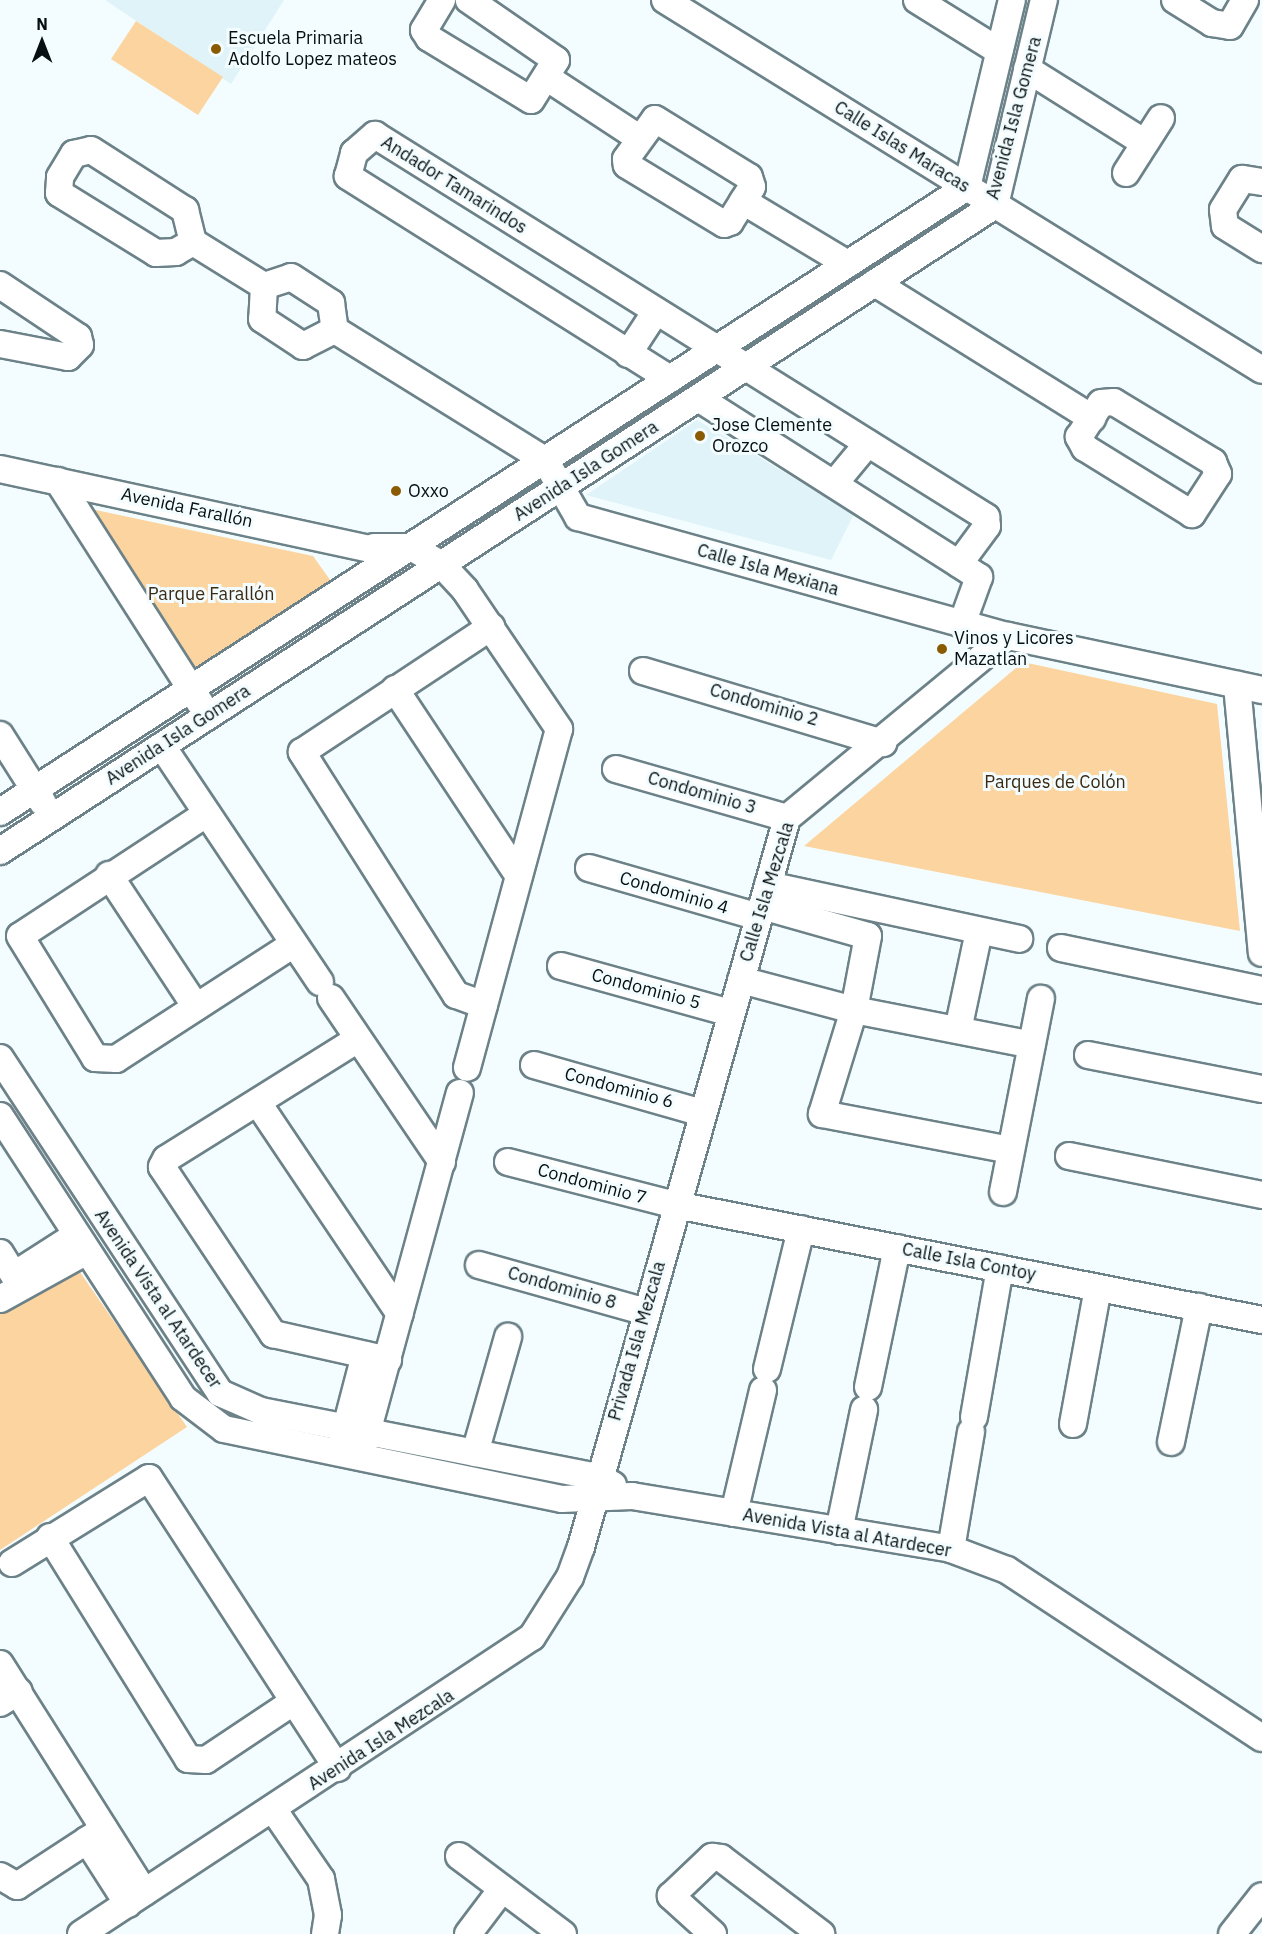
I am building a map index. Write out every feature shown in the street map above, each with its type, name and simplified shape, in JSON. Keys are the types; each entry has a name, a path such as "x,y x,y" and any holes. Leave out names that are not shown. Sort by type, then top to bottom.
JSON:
{"street":[{"path":"442,0 424,30 429,38 523,99 531,100 556,60 550,51 469,0"},
{"name":"Calle Islas Maracas","path":"665,0 1262,370"},
{"path":"917,0 999,51"},
{"name":"Avenida Isla Gomera","path":"0,812 190,689 394,550 545,460 967,187 1012,0"},
{"name":"Avenida Isla Gomera","path":"0,851 995,204 1044,0"},
{"path":"1175,0 1212,23 1230,26 1245,0"},
{"path":"1027,69 1145,143"},
{"path":"546,77 639,138"},
{"path":"1126,173 1161,118"},
{"path":"655,119 749,177 752,187 724,224 627,165 639,138 655,119"},
{"name":"Andador Tamarindos","path":"670,380 348,176 354,153 375,135 986,517 987,526 959,564"},
{"path":"193,242 176,252 156,253 59,193 60,177 74,154 91,150 185,210 193,242 264,286"},
{"path":"1262,182 1242,179 1223,210 1225,226 1262,249"},
{"path":"743,201 848,264"},
{"path":"291,277 331,303 335,330 303,346 262,320 264,286 291,277"},
{"path":"875,283 1092,418"},
{"path":"0,285 78,337 80,345 68,357 0,344"},
{"path":"628,354 656,311"},
{"name":"Calle Isla Mexiana","path":"335,330 545,460 578,517 1008,636 1262,690"},
{"path":"698,398 979,577 962,624"},
{"path":"1114,402 1213,462 1218,474 1192,514 1085,448 1079,437 1092,418 1101,403 1114,402"},
{"path":"834,484 868,443"},
{"name":"Avenida Farallón","path":"0,469 394,550 434,569 484,631 559,729 467,1068"},
{"path":"58,481 208,716"},
{"path":"484,631 307,746 304,760 456,995 484,1005"},
{"name":"Calle Isla Mezcala","path":"676,1205 787,818 883,742 1008,636"},
{"name":"Condominio 2","path":"643,671 883,742"},
{"path":"1237,685 1262,953"},
{"path":"395,689 519,876"},
{"path":"0,735 52,817"},
{"path":"156,750 199,818 294,944 442,1162"},
{"name":"Condominio 3","path":"616,769 787,818"},
{"path":"199,818 109,875 20,936 95,1058 116,1059 294,944"},
{"name":"Condominio 4","path":"589,868 763,903"},
{"path":"109,875 196,1007"},
{"path":"763,903 979,931 1019,939"},
{"path":"763,903 868,936 854,1010 822,1114 1011,1150"},
{"path":"958,1030 979,931"},
{"path":"1061,948 1262,990"},
{"name":"Condominio 5","path":"561,966 731,1013"},
{"path":"741,980 854,1010 1032,1045"},
{"path":"1003,1192 1041,999"},
{"path":"358,1039 166,1159 162,1167 273,1334 376,1358"},
{"path":"1088,1055 1262,1089"},
{"name":"Avenida Vista al Atardecer","path":"0,1058 220,1393 248,1407 475,1453 595,1489"},
{"name":"Condominio 6","path":"534,1065 703,1113"},
{"path":"350,1457 376,1358 400,1314 460,1093"},
{"path":"258,1103 400,1314"},
{"name":"Avenida Vista al Atardecer","path":"0,1116 80,1244 183,1398 207,1420 241,1435 350,1457 595,1489 951,1549 1007,1570 1262,1738"},
{"path":"1069,1156 1262,1195"},
{"name":"Condominio 7","path":"507,1162 676,1205"},
{"name":"Calle Isla Contoy","path":"676,1205 1262,1320"},
{"name":"Privada Isla Mezcala","path":"595,1489 676,1205"},
{"path":"734,1513 801,1229"},
{"path":"0,1252 12,1287 80,1244"},
{"path":"839,1531 897,1248"},
{"name":"Condominio 8","path":"479,1265 646,1312"},
{"path":"951,1549 1000,1268"},
{"path":"1073,1424 1098,1288"},
{"path":"1171,1442 1199,1307"},
{"path":"475,1453 508,1337"},
{"path":"12,1563 149,1478 330,1773"},
{"name":"Avenida Isla Mezcala","path":"81,1934 330,1773 532,1637 570,1577 595,1489"},
{"path":"50,1538 188,1759 206,1760 287,1706"},
{"path":"0,1664 10,1697 136,1898"},
{"path":"266,1814 306,1885 319,1892 328,1915 325,1934"},
{"path":"0,1876 17,1886 96,1834"},
{"path":"459,1856 563,1934"},
{"path":"713,1934 672,1903 671,1896 712,1857 721,1858 820,1934"},
{"path":"468,1934 502,1889"},
{"path":"1232,1934 1262,1896"}],"shaded area":[{"name":"Escuela Primaria Adolfo Lopez mateos","path":"105,0 284,0 231,84"},
{"path":"697,420 854,514 831,560 586,495"}],"green space":[{"path":"136,21 223,77 198,115 111,59"},
{"name":"Parque Farallón","path":"91,509 313,556 333,584 193,674"},
{"name":"Parques de Colón","path":"1023,662 1217,704 1240,931 804,846"},
{"path":"73,1262 187,1427 0,1550 0,1308"}],"place":[{"name":"Escuela Primaria Adolfo Lopez mateos","path":"216,49"},
{"name":"Jose Clemente Orozco","path":"700,436"},
{"name":"Oxxo","path":"396,491"},
{"name":"Vinos y Licores Mazatlan","path":"942,649"}]}
